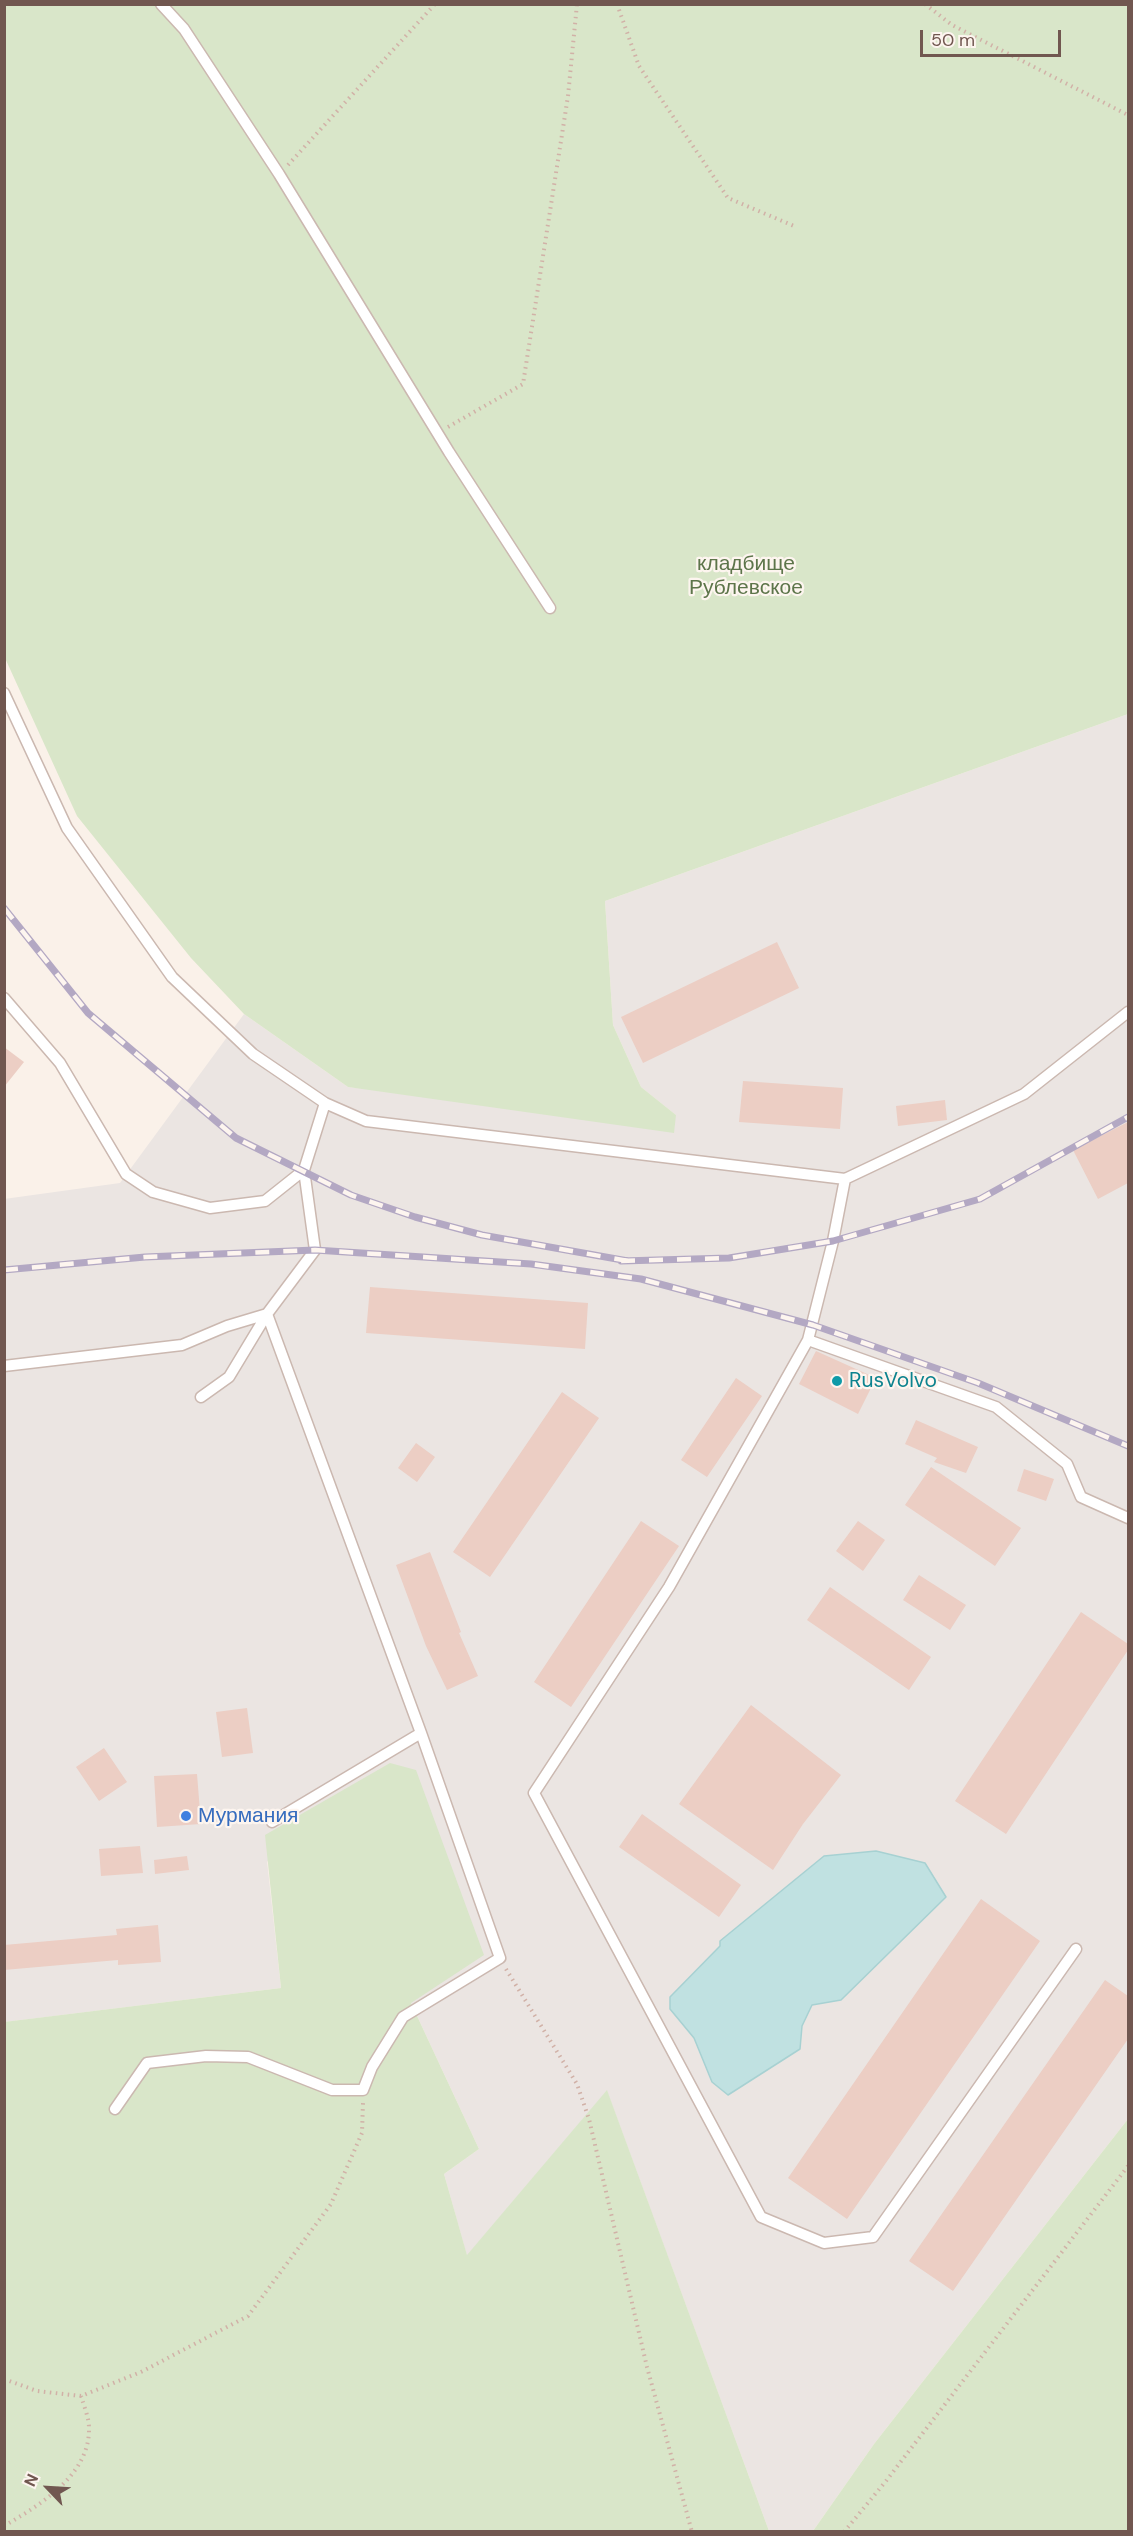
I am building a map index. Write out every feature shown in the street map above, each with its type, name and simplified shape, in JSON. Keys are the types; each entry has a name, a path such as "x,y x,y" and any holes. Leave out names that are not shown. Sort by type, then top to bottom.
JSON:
{"lane":[{"path":"161,4 184,29 279,174 437,433 550,608"},
{"path":"4,693 67,828 172,976 253,1054 325,1104 366,1121 845,1179 1024,1094 1128,1012"},
{"path":"4,998 60,1063 126,1174 153,1192 210,1208 266,1202 304,1170"},
{"path":"201,1397 229,1377 267,1314 315,1250 304,1170 325,1104"},
{"path":"845,1179 833,1241 808,1340 669,1587 534,1793 761,2217 824,2243 873,2237 1076,1949"},
{"path":"4,1366 182,1345 227,1326 267,1314"},
{"path":"115,2109 147,2063 206,2056 248,2057 332,2090 363,2091 372,2067 403,2017 500,1958 421,1733 267,1314"},
{"path":"808,1340 996,1407 1067,1464 1081,1497 1128,1518"},
{"path":"272,1822 421,1733"}],"path":[{"path":"279,174 435,4"},
{"path":"437,433 523,384 568,96 577,4"},
{"path":"617,4 639,66 728,198 794,226"},
{"path":"925,4 952,25 1128,115"},
{"path":"500,1958 577,2084 589,2119 647,2367 692,2532"},
{"path":"4,2379 38,2391 81,2396 141,2372 248,2316 331,2204 362,2133 363,2091"},
{"path":"844,2532 900,2463 1128,2166"},
{"path":"4,2526 32,2510 71,2477 84,2455 90,2427 81,2396"}],"shaded area":[{"path":"1128,714 1128,2119 874,2444 813,2531 769,2531 607,2091 467,2256 444,2174 479,2149 411,2003 267,1861 281,1988 5,2022 4,1199 120,1183 244,1014 348,1087 676,1115 641,1087 613,1025 605,901"}],"green space":[{"name":"кладбище Рублевское","path":"4,5 1128,5 1128,714 605,901 613,1025 641,1087 676,1115 674,1133 348,1087 244,1014 191,958 77,816 5,658"},
{"path":"390,1763 416,1770 484,1955 411,2003 479,2149 444,2174 467,2255 607,2090 769,2531 5,2531 4,2022 281,1988 265,1835"},
{"path":"1128,2119 1128,2531 813,2531 874,2444"}],"water":[{"path":"876,1851 925,1863 946,1897 841,2000 812,2005 802,2026 800,2049 728,2095 712,2082 694,2038 670,2009 670,1997 720,1946 720,1941 824,1856"}],"building":[{"path":"777,942 799,988 643,1063 621,1017"},
{"path":"4,1047 24,1062 4,1087"},
{"path":"743,1081 843,1088 840,1129 739,1122"},
{"path":"945,1100 947,1120 898,1126 896,1106"},
{"path":"1128,1122 1128,1183 1098,1199 1073,1150"},
{"path":"370,1287 588,1303 585,1349 366,1333"},
{"name":"RusVolvo","path":"816,1351 876,1378 858,1414 799,1384"},
{"path":"736,1378 762,1396 707,1477 681,1460"},
{"path":"562,1392 599,1418 490,1577 453,1552"},
{"path":"916,1420 978,1447 966,1473 934,1462 937,1458 905,1444"},
{"path":"416,1443 435,1457 417,1482 398,1468"},
{"path":"931,1467 1021,1528 995,1566 905,1505"},
{"path":"1024,1469 1054,1479 1046,1501 1017,1491"},
{"path":"641,1521 679,1546 571,1707 534,1682"},
{"path":"858,1521 885,1540 863,1571 836,1551"},
{"path":"430,1552 461,1632 459,1633 478,1676 447,1690 426,1646 396,1565"},
{"path":"919,1575 966,1605 950,1630 903,1600"},
{"path":"830,1587 931,1657 909,1690 807,1620"},
{"path":"1081,1612 1128,1644 1128,1650 1006,1834 955,1801"},
{"path":"751,1705 841,1775 803,1824 773,1870 679,1804"},
{"path":"247,1708 253,1753 222,1757 216,1712"},
{"path":"104,1748 127,1782 99,1801 76,1767"},
{"path":"197,1774 201,1824 157,1827 154,1776"},
{"path":"642,1814 741,1885 719,1917 619,1847"},
{"path":"140,1846 143,1873 101,1876 99,1849"},
{"path":"187,1856 189,1870 155,1874 154,1860"},
{"path":"981,1899 1040,1941 847,2219 788,2178"},
{"path":"158,1925 161,1962 118,1965 118,1960 4,1970 4,1945 117,1935 116,1929"},
{"path":"1105,1980 1128,1996 1128,2039 953,2291 909,2261"}],"railway":[{"path":"4,908 88,1013 236,1138 351,1195 415,1217 482,1235 628,1261"},
{"path":"621,1261 729,1258 833,1241 980,1199 1128,1117"},
{"path":"4,1270 145,1257 315,1250 531,1264 641,1279 813,1325 978,1383 1128,1446"}],"place":[{"name":"RusVolvo","path":"837,1381"},
{"name":"Мурмания","path":"186,1816"}]}
